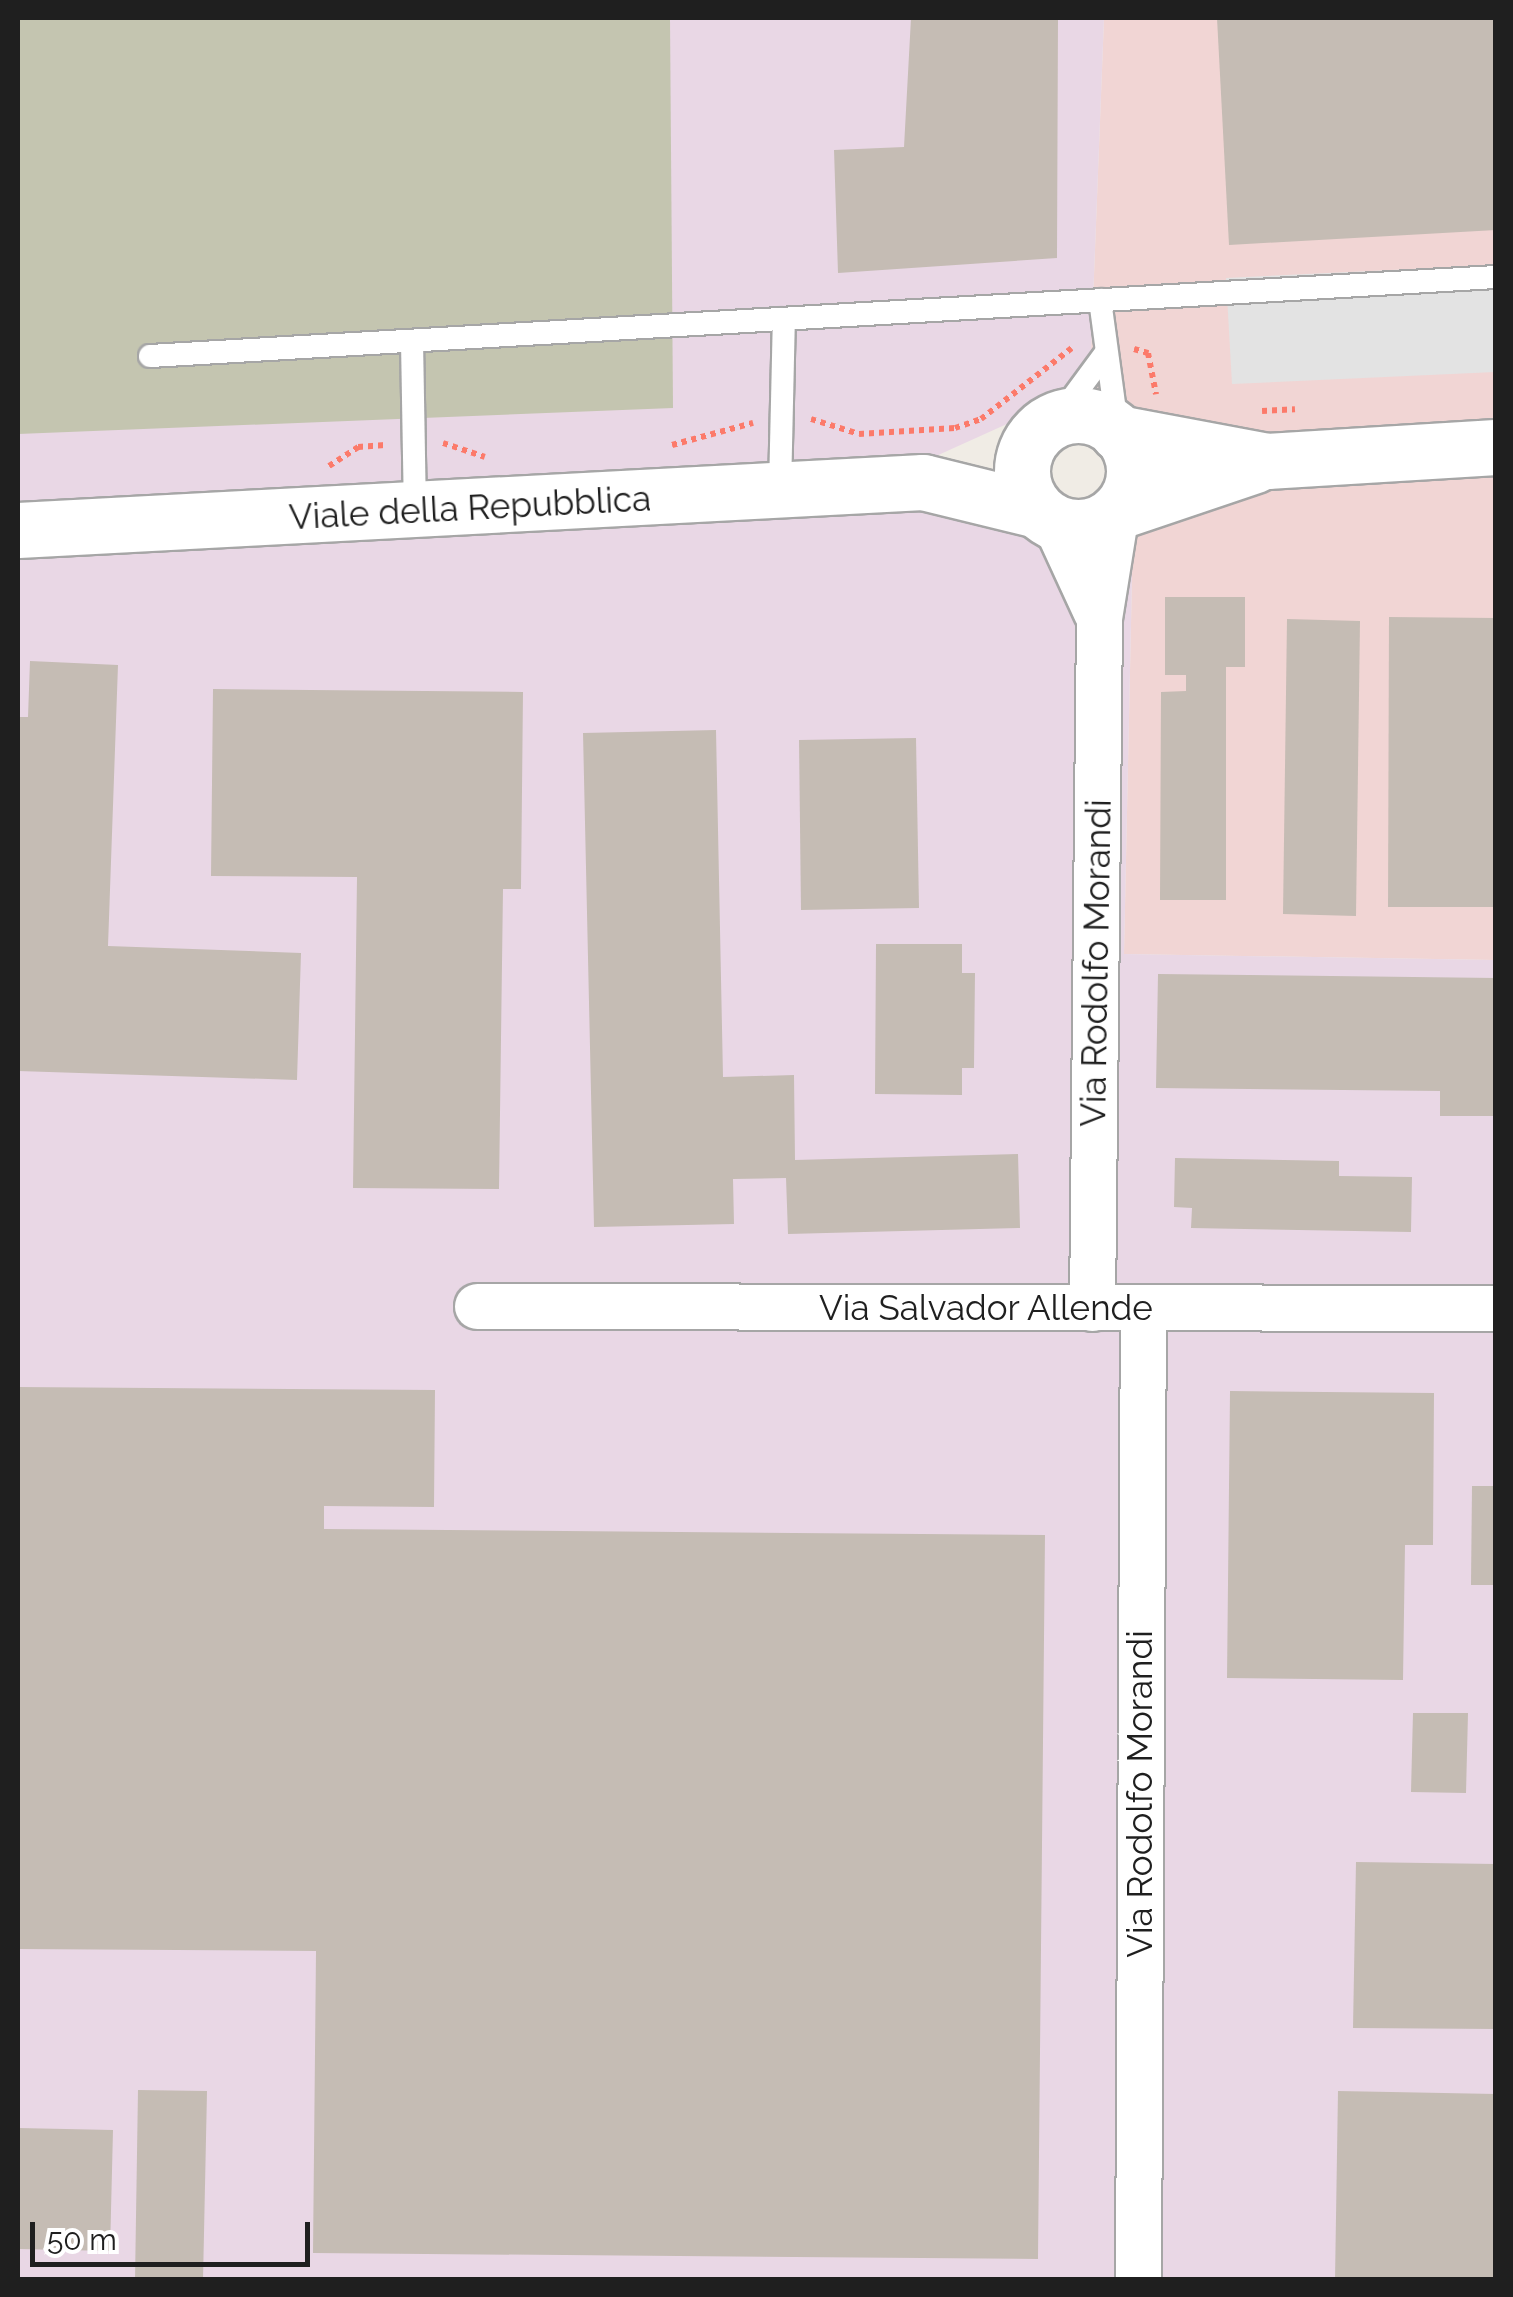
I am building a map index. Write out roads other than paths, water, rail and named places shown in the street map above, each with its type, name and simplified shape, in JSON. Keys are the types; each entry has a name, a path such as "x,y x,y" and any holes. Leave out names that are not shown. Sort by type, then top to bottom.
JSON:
{"street":[{"name":"Viale della Repubblica","path":"923,482 1048,425 1090,416 1118,433 1267,461 1496,447"},
{"path":"1046,516 1022,479 1048,425"},
{"path":"1116,512 1133,482 1118,433"},
{"name":"Viale della Repubblica","path":"18,530 415,513 923,482 1087,526 1116,512 1267,461"},
{"name":"Via Rodolfo Morandi","path":"1092,1308 1099,618 1116,512"},
{"name":"Via Rodolfo Morandi","path":"1046,516 1099,618"},
{"name":"Via Salvador Allende","path":"478,1306 1496,1308"},
{"name":"Via Rodolfo Morandi","path":"1138,2280 1143,1308"}],"lane":[{"path":"150,356 1496,276"},
{"path":"1100,300 1118,433"},
{"path":"780,491 784,318"},
{"path":"412,341 415,513"},
{"path":"1048,425 1105,354"}]}
